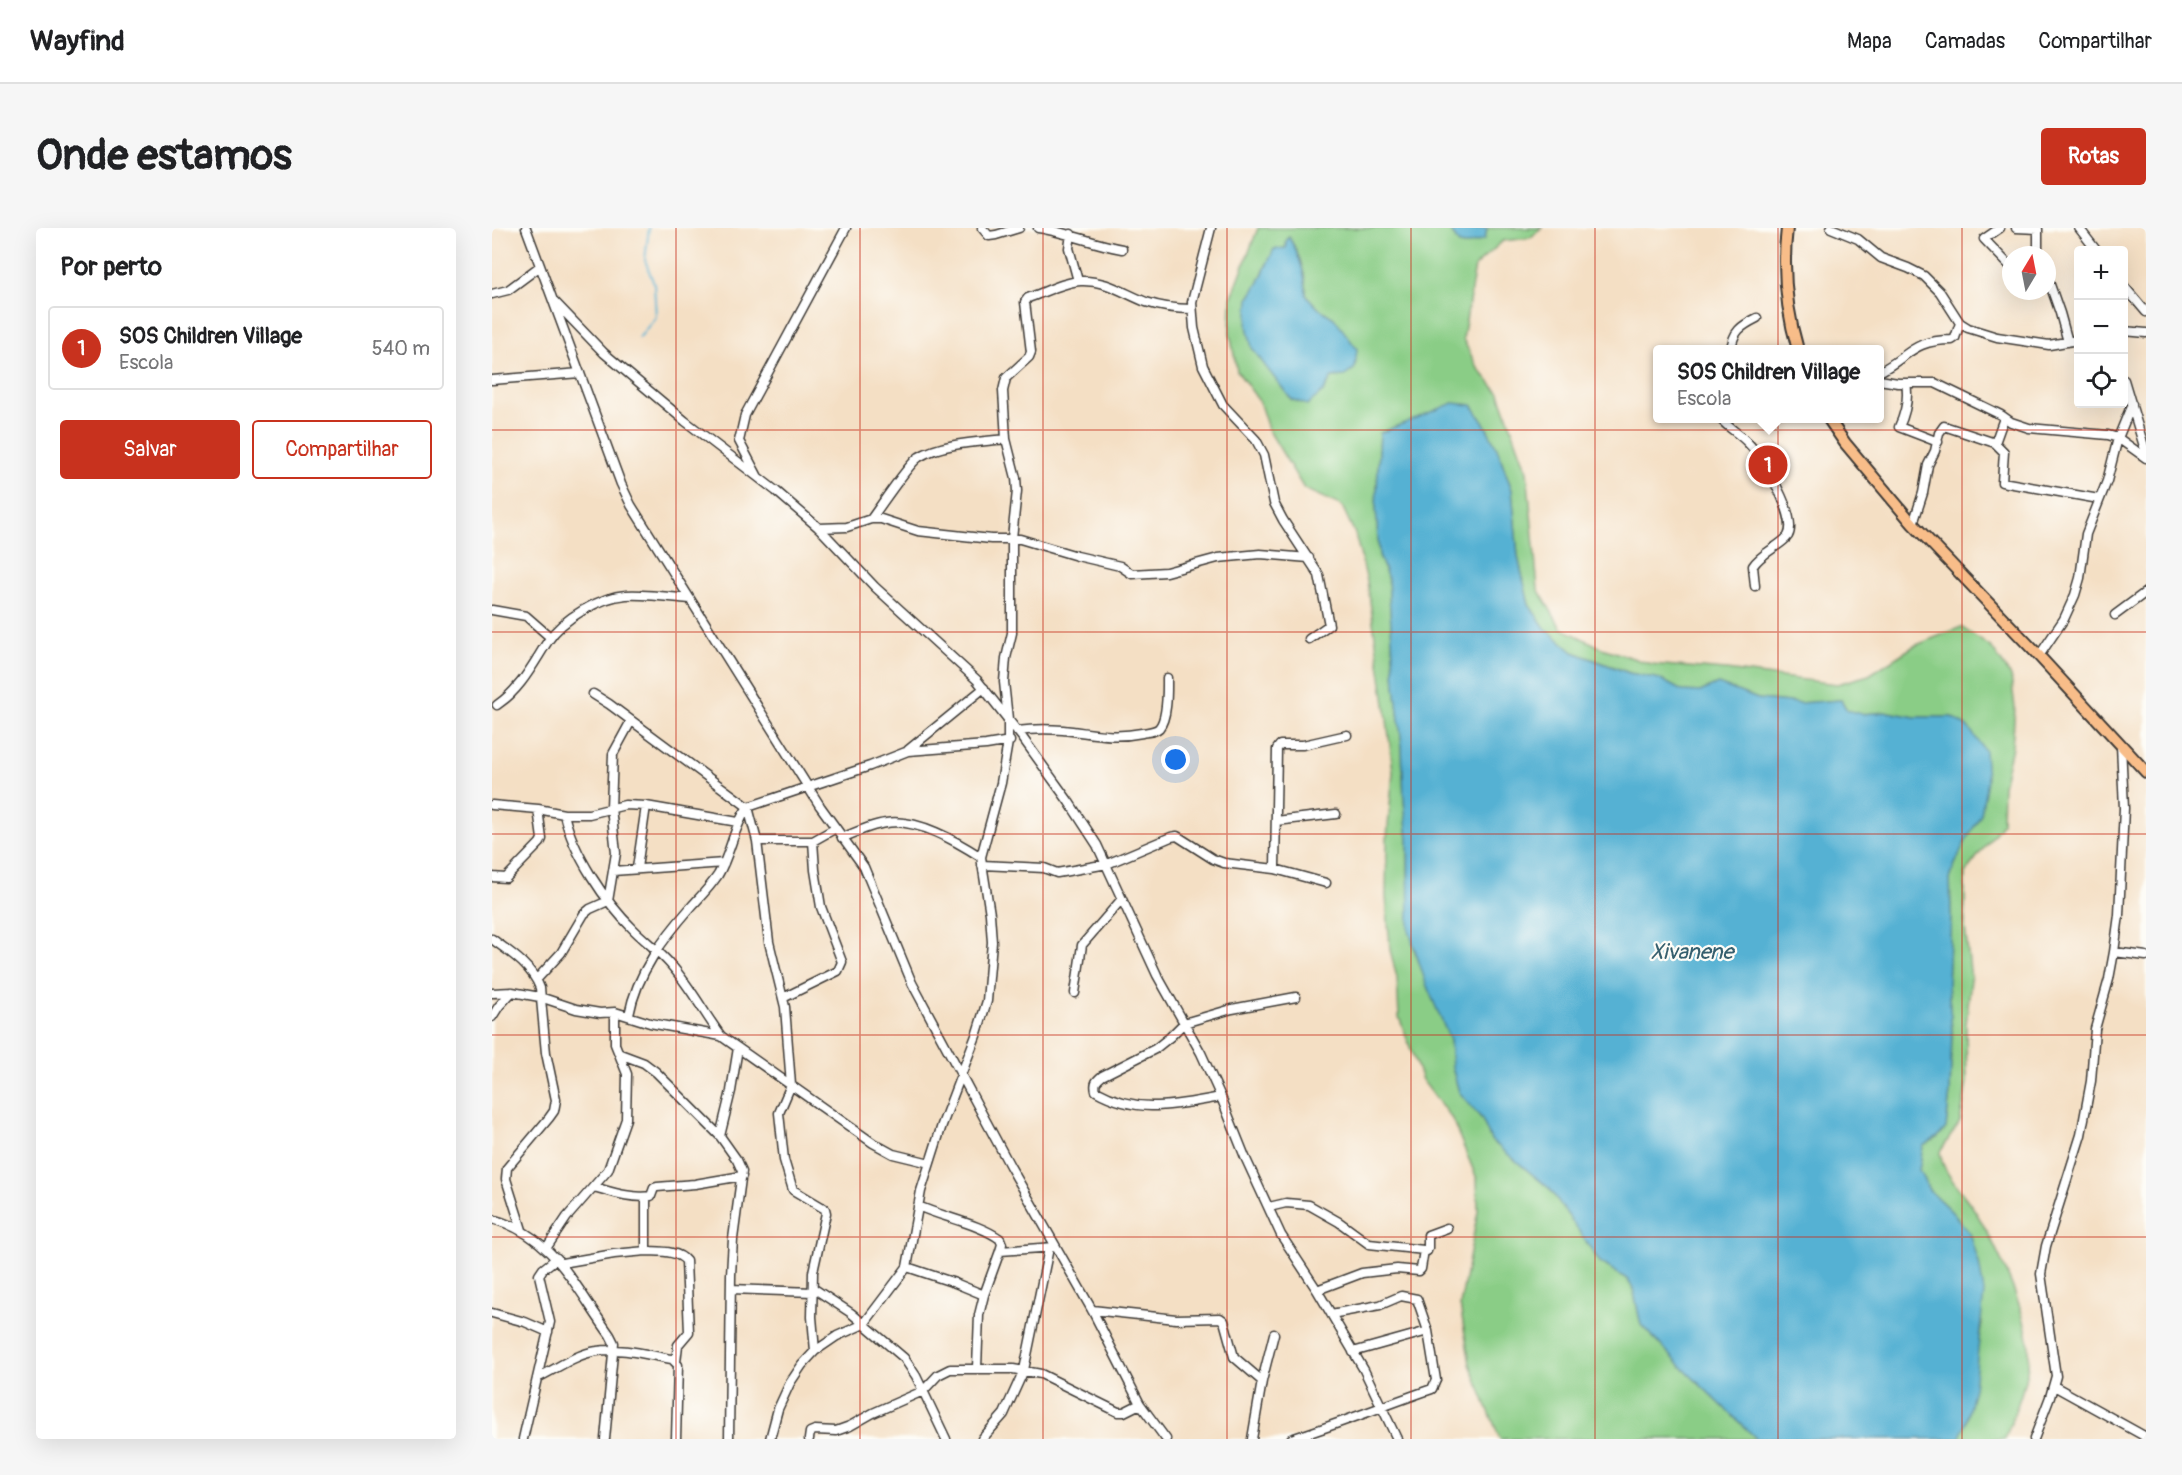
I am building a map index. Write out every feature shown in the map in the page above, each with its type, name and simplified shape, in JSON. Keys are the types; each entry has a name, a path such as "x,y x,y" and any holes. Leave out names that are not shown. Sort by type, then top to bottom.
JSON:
{"main road":[{"path":"1787,228 1784,279 1790,322 1797,345"},
{"path":"1831,423 1845,443 1913,524 2146,772"}],"street":[{"path":"526,228 621,484 632,505 808,787 864,867 912,983 1052,1247 1092,1310 1140,1404 1166,1439"},
{"path":"759,478 739,441 745,415 846,228"},
{"path":"982,228 989,236 996,236 1019,228"},
{"path":"1038,228 1071,234 1122,249"},
{"path":"1211,228 1192,309 1197,339 1206,372 1223,405 1256,440 1264,455 1274,503 1282,520 1319,576 1329,626 1309,639"},
{"path":"1832,228 1858,239 1875,255 1908,268 1933,283 1960,323 1981,333 2049,345 2074,341"},
{"path":"2000,228 1984,239 2002,258"},
{"path":"2016,228 2038,229 2038,246"},
{"path":"2079,228 2093,246"},
{"path":"1071,234 1069,248 1078,281"},
{"path":"492,294 508,291 539,267"},
{"path":"770,1439 778,1409 790,1383 815,1351 837,1336 864,1324 907,1267 918,1206 930,1163 987,1001 992,942 981,861 1001,783 1008,742 1004,682 1006,658 1012,633 1012,538 1016,485 1006,439 1003,391 1006,378 1029,357 1031,352 1026,300 1078,281 1107,283 1148,303 1192,309"},
{"path":"2128,291 2146,312"},
{"path":"2055,300 2068,342"},
{"path":"554,301 604,353 819,528 875,587 984,688 1008,719 1069,802 1097,845 1121,900 1221,1097 1245,1157 1281,1235 1317,1290 1353,1352 1383,1406 1396,1439"},
{"path":"1731,345 1732,338 1737,331 1757,318"},
{"path":"1884,369 1921,344 1953,340 1960,323"},
{"path":"2128,331 2146,333"},
{"path":"492,380 580,373"},
{"path":"1884,381 1930,382 1941,385 2004,418 2029,428 2091,432 2118,438 2146,456"},
{"path":"1906,383 1908,392 1906,408 1899,426 1938,442"},
{"path":"2128,392 2146,456"},
{"path":"2039,656 2064,619 2075,595 2080,578 2083,544 2107,481 2118,438 2132,404"},
{"path":"1995,443 2004,418"},
{"path":"1726,423 1753,448 1788,512 1787,537 1764,554 1753,566 1755,586"},
{"path":"1913,524 1923,493 1928,465 1935,451 1939,433 1944,426 1995,443 2004,452 2002,482 2099,499"},
{"path":"871,519 917,458 931,451 968,443 1006,439"},
{"path":"819,528 847,527 871,519 881,519 918,531 991,539 1020,539 1120,566 1132,574 1166,573 1218,558 1260,554 1309,558"},
{"path":"2115,615 2146,591"},
{"path":"497,705 521,684 550,637 573,615 586,607 624,595 690,599"},
{"path":"492,610 526,616 550,637"},
{"path":"629,1015 638,983 657,950 710,886 724,863 738,822 748,807 908,751 1008,742 1019,734 1062,730 1106,737 1153,731 1162,723 1166,704 1167,678"},
{"path":"908,751 984,688"},
{"path":"593,694 748,807 758,841 769,942 783,998 791,1085 779,1113 784,1160 793,1190 825,1209 826,1213 815,1258 812,1317 815,1351"},
{"path":"608,901 616,844 611,808 612,754 632,721"},
{"path":"1275,869 1277,749 1280,745 1303,745 1347,735"},
{"path":"2034,1439 2054,1386 2055,1376 2041,1274 2046,1246 2081,1135 2091,1081 2095,1029 2109,980 2119,915 2124,808 2121,745"},
{"path":"492,805 537,808 564,814 589,814 625,805 646,806 738,822"},
{"path":"638,868 646,806"},
{"path":"492,877 506,878 540,843 542,838 537,808"},
{"path":"564,814 577,849 608,901 634,930 657,950 681,978 721,1036 873,1143 894,1154 930,1163"},
{"path":"1276,821 1336,814"},
{"path":"842,838 871,826 888,822 909,823 927,829 981,861 1044,868 1057,873 1107,864 1177,836 1212,859 1224,863 1275,869 1326,883"},
{"path":"758,841 813,841 836,828"},
{"path":"783,998 838,971 842,962 821,907 813,841"},
{"path":"613,871 724,863"},
{"path":"1075,993 1077,963 1082,945 1121,900"},
{"path":"537,980 561,953 585,914 590,909 608,901"},
{"path":"492,939 525,966 537,980 540,988 546,1053 556,1100 554,1111 549,1118 507,1168 506,1179 522,1230"},
{"path":"2114,952 2146,956"},
{"path":"492,993 512,992 540,997 576,1009 600,1013 615,1012 650,1023 721,1036"},
{"path":"492,1017 512,992"},
{"path":"1221,1097 1171,1105 1140,1107 1096,1091 1095,1082 1102,1076 1155,1049 1184,1023 1232,1009 1296,998"},
{"path":"547,1247 567,1217 608,1170 626,1119 627,1074 615,1044 615,1012"},
{"path":"720,1136 731,1092 738,1048"},
{"path":"620,1054 644,1063 656,1072 720,1136 737,1160 742,1176 733,1239 729,1439"},
{"path":"594,1187 621,1195 646,1197 651,1196 654,1188 657,1187 695,1184 742,1176"},
{"path":"646,1197 646,1251"},
{"path":"1269,1207 1286,1203 1308,1205 1340,1222 1369,1244 1426,1251 1428,1235 1447,1228"},
{"path":"918,1206 996,1235 1002,1244 979,1315 977,1368"},
{"path":"492,1219 522,1230 547,1247 560,1261 610,1335 614,1343 614,1350 605,1439"},
{"path":"1000,1251 1052,1247"},
{"path":"982,1439 1005,1414 1024,1370 1052,1247"},
{"path":"1317,1290 1362,1273 1396,1269 1416,1272 1421,1269 1424,1250"},
{"path":"523,1439 548,1332 549,1314 539,1275 543,1269 560,1261 646,1251 676,1253 686,1261 688,1332 678,1345 676,1362 678,1365 676,1439"},
{"path":"907,1267 984,1295"},
{"path":"731,1289 813,1290 837,1302 904,1358 946,1439"},
{"path":"1291,1439 1335,1426 1432,1389 1436,1380 1428,1331 1417,1299 1401,1296 1380,1305 1331,1314"},
{"path":"1092,1310 1176,1319 1220,1317 1224,1321 1234,1357 1262,1381"},
{"path":"492,1313 525,1322 548,1332"},
{"path":"1353,1352 1428,1331"},
{"path":"1252,1439 1262,1381 1274,1334"},
{"path":"537,1378 596,1351 614,1350 672,1359 676,1362"},
{"path":"809,1439 810,1432 814,1430 844,1429 873,1413 923,1391 939,1375 950,1369 1024,1370 1041,1374 1118,1412 1124,1412 1140,1404"},
{"path":"2054,1386 2146,1437"}],"green space":[{"path":"1258,228 1449,228 1459,244 1466,245 1485,239 1487,228 1542,228 1530,238 1503,241 1475,266 1463,339 1477,367 1499,393 1527,471 1538,589 1561,628 1602,648 1651,664 1726,670 1837,684 1869,675 1914,646 1961,627 1992,648 2011,676 2015,708 2012,747 2003,786 2002,824 1965,873 1965,927 1971,979 1966,1025 1967,1082 1960,1122 1940,1152 1945,1169 1985,1227 2011,1283 2024,1322 2028,1340 2028,1366 2020,1398 2005,1439 1959,1439 1982,1322 1951,1211 1929,1190 1919,1170 1923,1146 1938,1137 1946,1128 1950,1092 1952,1031 1948,985 1950,876 1962,848 1952,717 1915,717 1888,712 1861,714 1847,710 1841,700 1799,703 1758,699 1718,684 1700,692 1682,691 1660,679 1630,673 1573,652 1545,628 1529,605 1518,557 1512,490 1497,448 1483,421 1397,426 1380,433 1376,507 1379,555 1388,579 1395,685 1402,746 1414,949 1450,1040 1452,1067 1459,1092 1482,1119 1491,1140 1550,1189 1600,1262 1627,1279 1633,1288 1641,1325 1757,1439 1500,1439 1470,1364 1460,1305 1478,1211 1477,1179 1452,1119 1422,1080 1399,1017 1397,978 1390,950 1386,896 1387,837 1393,772 1367,581 1355,534 1342,506 1304,489 1268,429 1259,401 1237,371 1230,333 1231,299","holes":["1289,237 1304,273 1306,295 1318,308 1334,318 1345,376 1332,377 1323,392 1291,399 1252,348 1249,298 1266,265 1280,249 1286,248"]}],"water":[{"path":"1449,228 1487,228 1485,239 1466,245 1459,244"},
{"path":"1289,237 1301,265 1306,295 1318,308 1334,318 1357,349 1355,368 1345,376 1332,377 1323,392 1307,405 1291,399 1266,367 1252,348 1247,326 1249,298 1274,249 1286,248 1286,241"},
{"name":"Xivanene","path":"1453,403 1472,405 1497,448 1512,490 1518,557 1529,605 1545,628 1573,652 1629,673 1660,679 1682,691 1700,692 1718,684 1758,699 1799,703 1841,700 1847,710 1861,714 1888,712 1915,717 1952,717 1969,728 1985,751 1987,780 1981,814 1950,876 1948,985 1952,1031 1946,1128 1938,1137 1923,1146 1919,1170 1929,1190 1970,1233 1979,1263 1984,1292 1974,1388 1966,1422 1959,1439 1757,1439 1641,1325 1633,1288 1627,1279 1600,1262 1550,1189 1491,1140 1482,1119 1459,1092 1452,1067 1450,1040 1426,984 1409,931 1408,839 1402,746 1395,685 1388,579 1379,555 1376,507 1380,433"}],"waterway":[{"path":"639,338 656,317 654,284 645,260 649,228"}],"place":[{"name":"SOS Children Village","path":"1768,465"}]}
